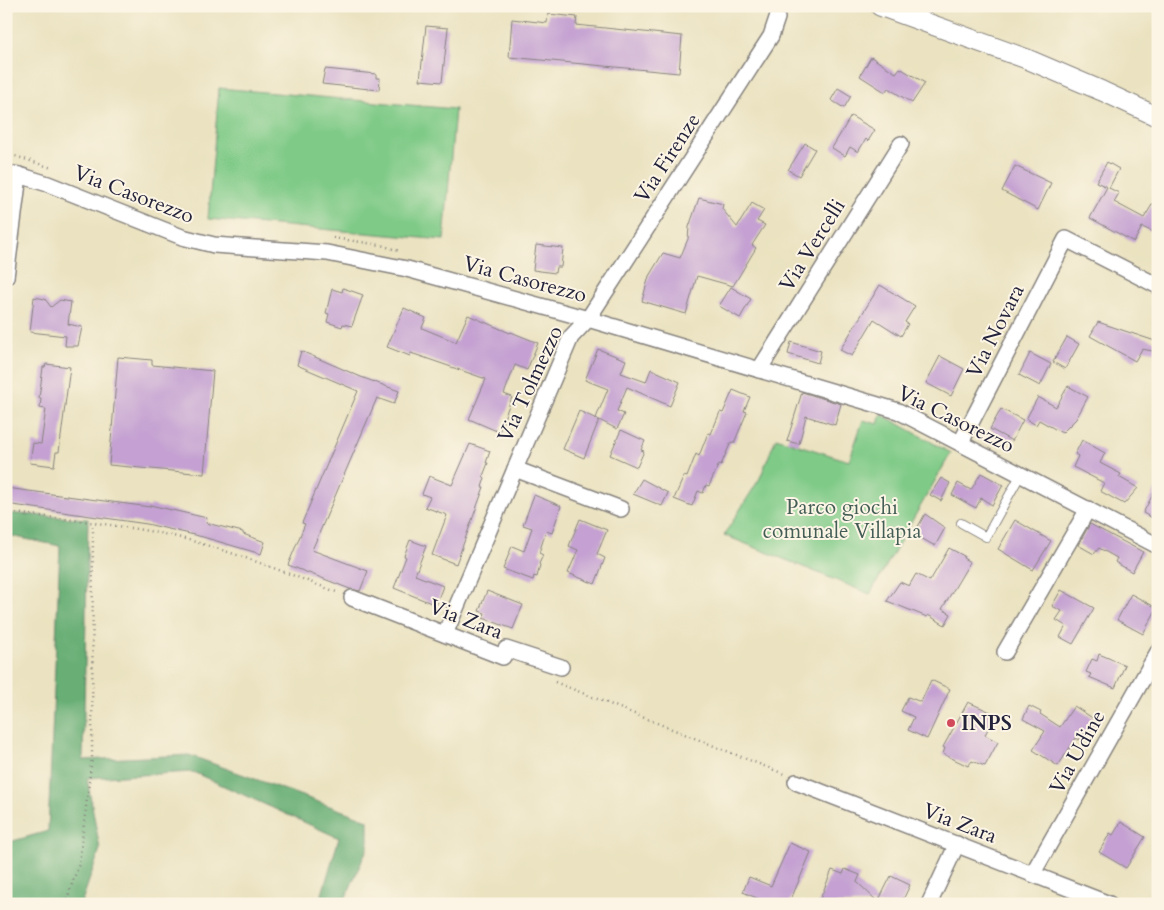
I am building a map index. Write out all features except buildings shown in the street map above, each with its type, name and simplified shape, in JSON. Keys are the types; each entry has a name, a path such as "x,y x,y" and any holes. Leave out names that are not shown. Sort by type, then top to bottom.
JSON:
{"street":[{"path":"880,6 1027,59 1158,117"},
{"name":"Via Firenze","path":"588,319 772,36 777,18"},
{"name":"Via Vercelli","path":"759,370 901,144"},
{"path":"6,277 12,174"},
{"name":"Via Casorezzo","path":"12,174 48,184 199,242 214,245 327,253 407,269 588,319 898,411 962,442 1158,546"},
{"name":"Via Novara","path":"962,442 1066,239 1158,286"},
{"name":"Via Tolmezzo","path":"445,634 570,337 588,319"},
{"name":"Via Tolmezzo","path":"514,469 621,509"},
{"path":"1005,652 1088,509"},
{"name":"Via Zara","path":"352,598 503,657 506,649 561,667"},
{"name":"Via Udine","path":"1033,873 1158,652"},
{"name":"Via Zara","path":"796,782 1033,873 1108,904"},
{"path":"929,904 957,844"}],"lane":[{"name":"Via Casorezzo","path":"961,523 986,537 1021,474"}],"path":[{"path":"6,153 26,158 60,171"},
{"path":"331,238 381,245 408,254"},
{"path":"6,512 147,531 198,543 248,558 352,598"},
{"path":"65,904 79,864 92,758 93,523"},
{"path":"554,682 788,776 796,782"}],"green space":[{"path":"219,88 455,109 444,240 208,219"},
{"name":"Parco giochi comunale Villapia","path":"881,414 951,453 870,594 724,535 760,478 776,438 849,461 863,420 878,424"},
{"path":"6,513 88,519 83,760 189,755 368,820 368,847 343,904 319,904 339,838 193,772 87,778 100,849 81,904 6,904 6,843 48,831 60,546 6,535"}],"place":[{"name":"INPS","path":"951,723"}]}
